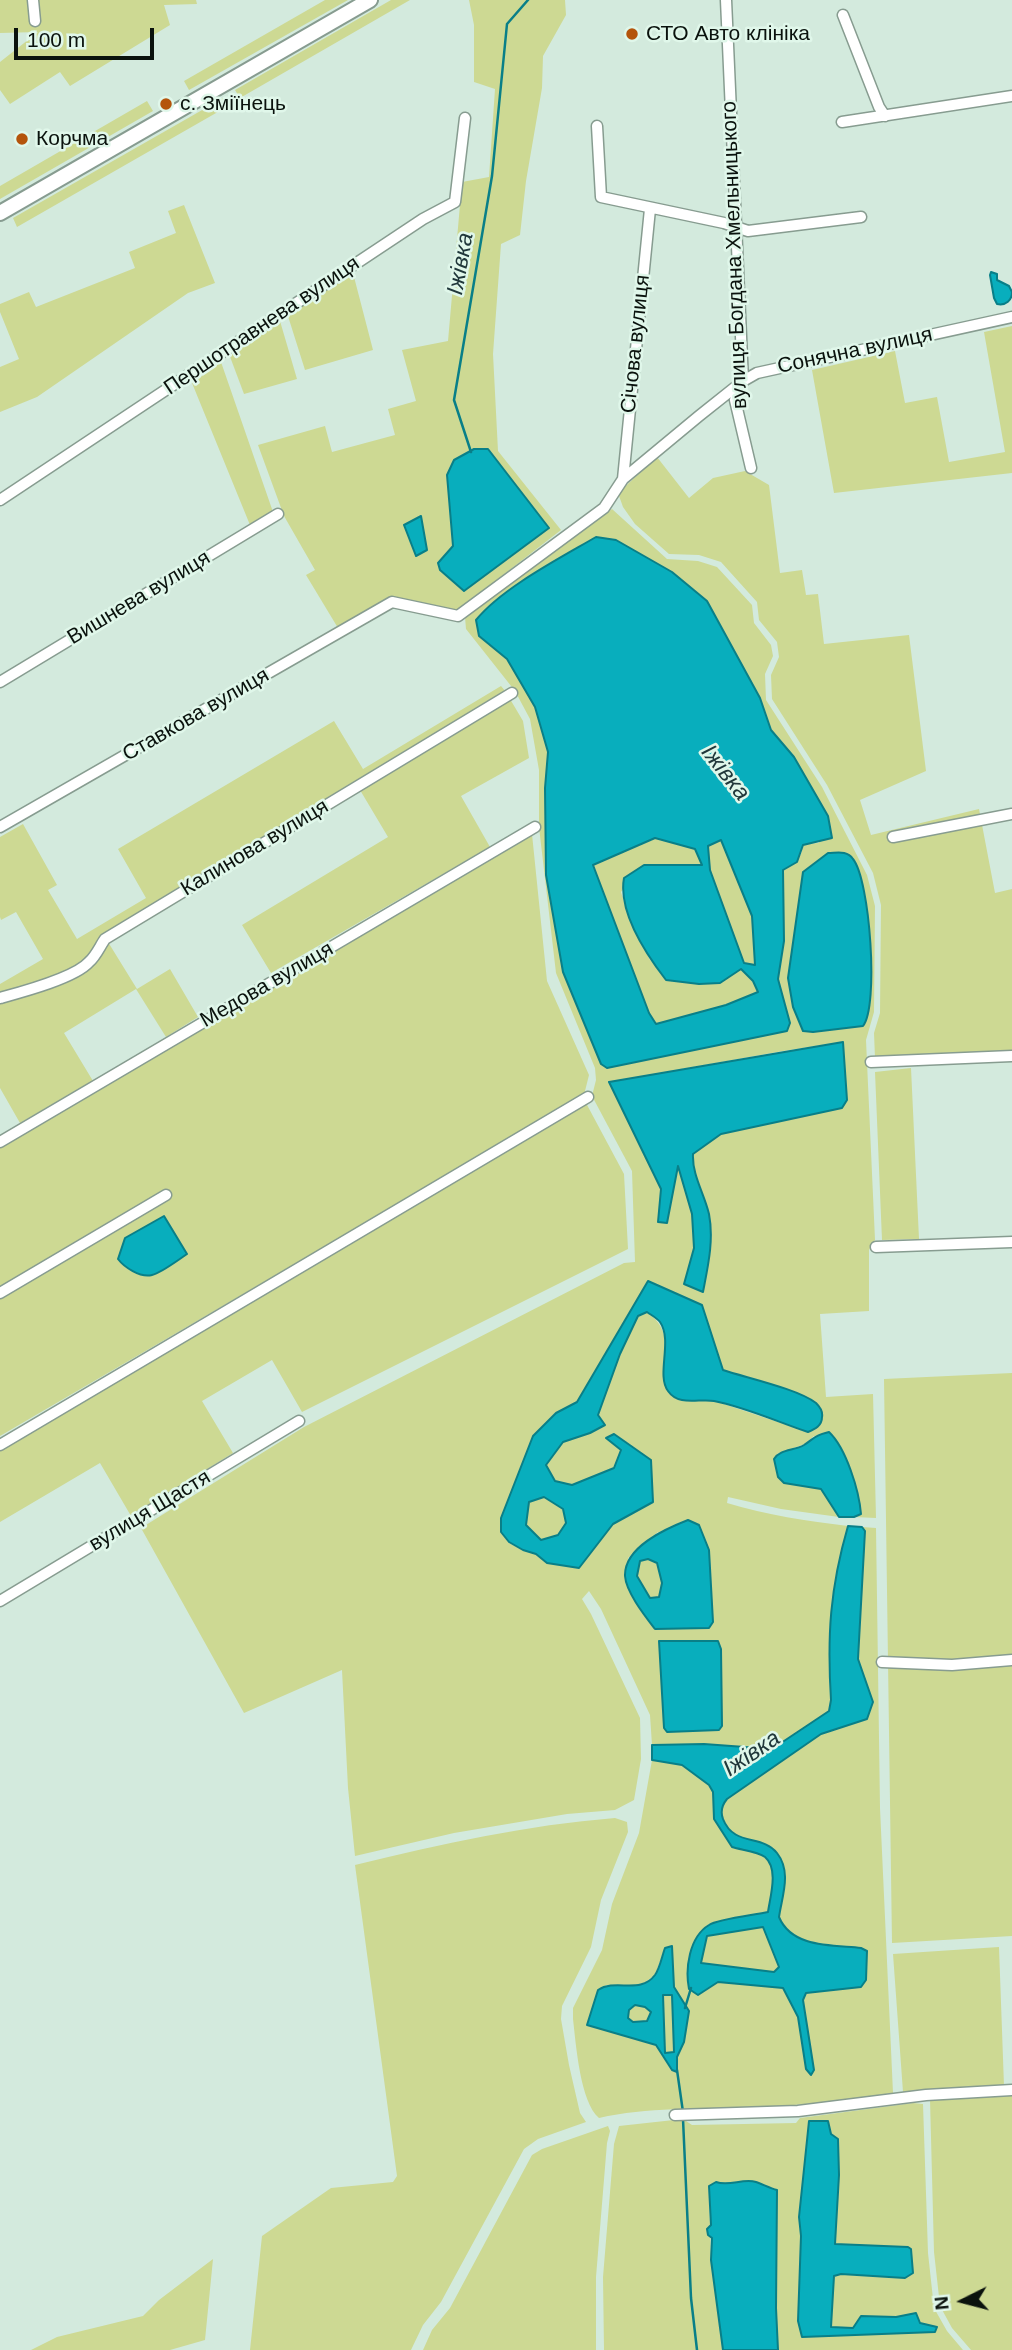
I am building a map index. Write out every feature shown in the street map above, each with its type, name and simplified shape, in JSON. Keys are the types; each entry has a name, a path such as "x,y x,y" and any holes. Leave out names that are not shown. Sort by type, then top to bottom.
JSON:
{"main road":[{"path":"0,213 370,0"}],"street":[{"path":"33,0 35,21"},
{"name":"вулиця Богдана Хмельницького","path":"726,0 743,381 735,400 751,468"},
{"path":"843,15 885,116"},
{"path":"842,122 1012,96"},
{"name":"Першотравнева вулиця","path":"0,500 423,219 455,202 465,118"},
{"path":"597,126 601,197 736,226 748,231 861,217"},
{"name":"Січова вулиця","path":"623,479 650,209"},
{"name":"Сонячна вулиця","path":"392,602 458,616 604,508 623,479 743,381 757,373 1012,317"},
{"name":"Вишнева вулиця","path":"0,682 278,513"},
{"name":"Ставкова вулиця","path":"0,827 392,602"},
{"name":"Калинова вулиця","path":"0,998 34,989 80,969 89,963 105,939 512,693"},
{"path":"893,837 1012,814"},
{"name":"Медова вулиця","path":"0,1142 535,827"},
{"path":"871,1062 1012,1056"},
{"path":"0,1444 588,1097"},
{"path":"0,1293 166,1195"},
{"path":"876,1247 1012,1242"},
{"name":"вулиця Щастя","path":"0,1601 299,1421"},
{"path":"882,1662 952,1664 1012,1660"},
{"path":"675,2115 798,2111 899,2098 1012,2090"}],"green space":[{"path":"0,0 196,0 197,4 164,5 170,25 70,86 60,72 10,104 0,90 0,62 38,32 0,33"},
{"path":"325,0 348,0 189,90 184,81"},
{"path":"391,0 410,0 240,98 235,90"},
{"path":"469,0 565,0 566,15 543,56 542,88 520,235 501,244 493,354 498,451 561,530 458,610 391,598 338,628 306,575 315,570 284,516 258,445 325,426 332,452 395,435 388,409 416,401 402,350 448,341 462,182 489,177 495,89 474,82 474,25"},
{"path":"225,97 230,105 17,227 13,218"},
{"path":"147,101 153,111 0,199 0,186"},
{"path":"184,205 215,283 188,293 37,397 0,412 0,367 19,359 0,312 0,304 29,292 36,307 135,268 129,252 176,233 168,211"},
{"path":"353,273 373,350 305,370 287,313"},
{"path":"280,321 297,379 244,394 229,354"},
{"path":"1012,326 1012,473 834,493 812,370 895,351 905,403 937,397 949,462 1005,452 984,332"},
{"path":"221,362 273,512 250,525 192,383"},
{"path":"657,457 689,498 713,478 745,471 769,485 780,573 802,570 806,595 818,594 824,644 909,635 926,771 860,800 871,835 979,809 995,893 1012,889 1012,1051 875,1058 874,1033 880,1013 881,905 873,873 827,785 772,699 771,675 779,657 777,642 759,620 757,602 721,562 699,555 669,554 635,524 623,507 618,493"},
{"path":"612,509 667,559 698,561 717,567 752,605 754,623 771,645 773,656 765,674 766,700 822,787 867,875 875,906 874,1012 866,1040 875,1240 869,1250 869,1311 820,1314 826,1397 873,1394 876,1518 854,1517 861,1514 814,1436 805,1444 777,1454 821,1489 839,1517 781,1509 728,1497 727,1503 757,1511 848,1526 834,1591 829,1655 831,1700 829,1711 824,1716 772,1749 704,1744 652,1745 650,1715 601,1609 589,1591 582,1599 640,1718 641,1759 634,1800 615,1810 567,1814 454,1833 355,1856 348,1788 342,1670 244,1713 141,1528 304,1427 624,1263 635,1262 632,1171 592,1096 596,1080 595,1068 556,973 539,827 539,770 530,719 515,691 466,629 465,617","holes":["596,537 616,540 672,572 707,601 760,698 771,730 794,757 819,843 803,844 801,854 783,870 784,941 778,979 790,1023 786,1031 607,1068 601,1064 546,876 545,788 548,752 535,707 507,659 476,620 501,596","843,1042 842,1108 721,1134 692,1154 709,1214 711,1249 684,1284 694,1248 692,1214 677,1164 666,1223 659,1222 661,1189 610,1082","648,1282 702,1305 723,1370 806,1397 808,1432 712,1400 701,1401 665,1378 664,1333 647,1312 638,1316 620,1354 590,1433 563,1442 546,1465 555,1481 572,1485 614,1468 621,1450 614,1434 651,1460 653,1502 613,1524 579,1568 547,1563 536,1554 509,1543 501,1532 501,1518 533,1436 555,1413 577,1402","658,1532 709,1628 639,1608 628,1558"]},
{"path":"501,686 506,692 103,936 92,954 81,965 47,981 0,994 0,984 43,959 16,912 1,920 0,837 23,824 57,885 48,890 77,939 146,898 118,849 334,721 363,769"},
{"path":"510,699 523,721 529,758 461,796 490,847 271,973 242,925 388,837 360,790"},
{"path":"532,834 547,981 589,1075 584,1095 0,1436 0,1147"},
{"path":"655,838 695,849 702,866 644,865 621,892 650,960 719,983 741,969 753,981 758,992 726,1005 656,1024 649,1013 593,865"},
{"path":"721,840 752,916 755,965 744,963 710,870 708,846"},
{"path":"108,942 137,989 170,969 198,1017 166,1037 136,989 64,1033 93,1081 20,1123 0,1088 0,1002 82,973 92,966"},
{"path":"911,1068 919,1239 882,1240 875,1072"},
{"path":"586,1103 624,1174 628,1249 302,1412 272,1360 202,1401 233,1453 131,1516 100,1463 0,1522 0,1450"},
{"path":"1012,1373 1012,1936 892,1943 884,1379"},
{"path":"544,1497 563,1509 566,1523 558,1535 541,1540 526,1525 529,1502"},
{"path":"862,1527 876,1528 880,1808 893,2093 785,2106 654,2110 599,2118 587,2099 583,2086 573,2008 602,1950 612,1904 639,1833 652,1760 682,1765 709,1785 713,1792 714,1819 732,1847 761,1855 771,1868 772,1891 768,1912 709,1924 690,1963 689,1989 704,1992 718,1982 783,1988 798,2017 806,2069 803,2000 806,1993 814,1992 861,1948 803,1940 785,1927 779,1917 786,1877 769,1846 749,1841 727,1826 722,1807 727,1799 821,1734 867,1719 873,1702 858,1659 865,1531","holes":["672,1947 674,1987 689,2011 684,2042 671,2070 656,2045 587,2025 606,1985 640,1986 655,1975 665,1948"]},
{"path":"648,1559 656,1562 662,1583 659,1597 650,1598 637,1576 640,1561"},
{"path":"615,1818 627,1822 628,1832 601,1900 591,1947 562,2006 561,2019 569,2065 580,2113 586,2122 538,2139 524,2149 441,2302 423,2325 411,2350 250,2350 262,2236 331,2188 393,2182 397,2176 355,1865 484,1836"},
{"path":"763,1927 779,1967 773,1972 701,1963 706,1936"},
{"path":"999,1947 1004,2086 903,2092 893,1954"},
{"path":"663,1995 672,1995 674,2052 665,2053"},
{"path":"635,2005 645,2007 651,2012 647,2021 633,2022 628,2018 629,2010"},
{"path":"1012,2095 1012,2350 971,2350 952,2328 940,2306 934,2252 930,2099"},
{"path":"913,2103 923,2104 928,2253 934,2308 947,2331 963,2350 778,2350 776,2308 758,2184 737,2182 709,2186 711,2260 723,2350 604,2350 603,2277 614,2144 619,2126 683,2119 692,2125 796,2123 800,2118","holes":["838,2139 835,2244 908,2247 905,2278 840,2274 833,2276 831,2327 853,2328 861,2316 896,2317 916,2313 920,2323 936,2327 802,2337 798,2321 801,2236 799,2217"]},
{"path":"608,2126 610,2131 596,2277 596,2350 423,2350 432,2330 450,2308 532,2155"},
{"path":"213,2259 205,2340 170,2350 31,2350 57,2337 143,2316 159,2300"}],"water":[{"path":"991,272 997,274 997,280 1009,286 1012,292 1006,303 997,304 994,298"},
{"path":"474,449 488,449 549,528 464,591 440,570 438,563 453,546 447,475 454,460"},
{"path":"421,516 427,550 416,556 404,525"},
{"path":"596,537 616,540 672,572 707,601 760,698 771,730 794,757 828,816 832,838 803,845 797,862 783,870 784,941 778,979 790,1023 787,1031 607,1068 601,1064 563,972 546,875 545,788 548,752 535,707 507,659 479,636 476,620 516,585","holes":["655,838 695,849 702,865 644,865 624,878 623,891 629,918 650,958 666,980 699,984 720,983 741,969 753,981 758,992 726,1005 656,1024 649,1013 593,865","721,840 752,916 755,965 744,963 710,870 708,846"]},
{"path":"828,853 848,854 859,871 868,916 871,994 863,1026 803,1031 793,1007 788,978 803,872"},
{"path":"843,1042 847,1100 842,1108 721,1134 693,1154 696,1177 709,1214 711,1243 703,1292 684,1284 694,1248 692,1214 678,1166 667,1223 658,1222 661,1189 609,1082"},
{"path":"164,1216 187,1254 152,1275 142,1275 128,1268 118,1259 125,1238"},
{"path":"648,1281 702,1305 723,1370 808,1398 821,1410 822,1420 816,1428 808,1432 726,1404 708,1400 678,1399 668,1391 665,1384 664,1330 660,1322 647,1312 638,1316 620,1354 598,1415 605,1425 563,1442 546,1465 555,1481 572,1485 614,1468 621,1450 606,1438 614,1434 651,1460 653,1502 613,1524 579,1568 547,1563 536,1554 509,1542 501,1532 501,1518 533,1436 556,1413 577,1402","holes":["544,1497 563,1509 566,1523 558,1535 541,1540 526,1525 529,1502"]},
{"path":"829,1432 841,1448 858,1493 861,1514 854,1517 839,1517 821,1489 784,1483 778,1477 774,1459 777,1456"},
{"path":"688,1520 699,1525 709,1550 713,1622 709,1628 655,1629 629,1589 625,1576 626,1566 631,1556 648,1540","holes":["648,1559 657,1563 662,1583 659,1597 650,1598 637,1576 640,1561"]},
{"path":"848,1526 862,1527 865,1531 858,1659 873,1702 867,1719 821,1734 727,1799 722,1811 723,1819 734,1833 771,1847 782,1860 785,1884 779,1917 785,1927 803,1940 867,1951 866,1980 861,1987 806,1993 803,2000 814,2070 811,2075 806,2069 798,2017 783,1988 718,1982 698,1995 689,1989 688,1963 697,1937 702,1930 714,1923 768,1912 773,1883 772,1869 762,1855 732,1847 714,1819 713,1792 709,1785 682,1765 652,1760 652,1745 704,1744 772,1749 829,1711 831,1612 837,1570","holes":["763,1927 779,1967 774,1972 701,1963 707,1936"]},
{"path":"659,1641 718,1641 721,1649 722,1726 719,1730 667,1732 664,1728"},
{"path":"672,1946 674,1987 689,2011 684,2042 677,2057 677,2072 672,2070 656,2045 587,2025 598,1990 612,1985 635,1985 649,1981 657,1972 665,1948","holes":["663,1995 672,1995 674,2052 665,2053","635,2005 645,2007 651,2012 647,2021 633,2022 628,2018 629,2010"]},
{"path":"809,2121 828,2121 831,2134 838,2139 835,2244 911,2249 913,2273 905,2278 841,2274 834,2276 831,2327 853,2328 861,2316 896,2317 916,2313 920,2323 937,2327 935,2332 802,2337 798,2321 801,2236 799,2217"},
{"path":"751,2181 777,2190 778,2350 723,2350 711,2260 712,2238 707,2229 711,2225 709,2186 716,2182 726,2184"}],"waterway":[{"name":"Іжівка","path":"471,452 454,400 492,176 507,24 528,0"},
{"name":"Іжівка","path":"685,2008 691,1988"},
{"name":"Іжівка","path":"677,2070 683,2112"},
{"name":"Іжівка","path":"683,2119 691,2298 697,2350"}],"place":[{"name":"СТО Авто клініка","path":"632,34"},
{"name":"с. Зміїнець","path":"166,104"},
{"name":"Корчма","path":"22,139"}]}
